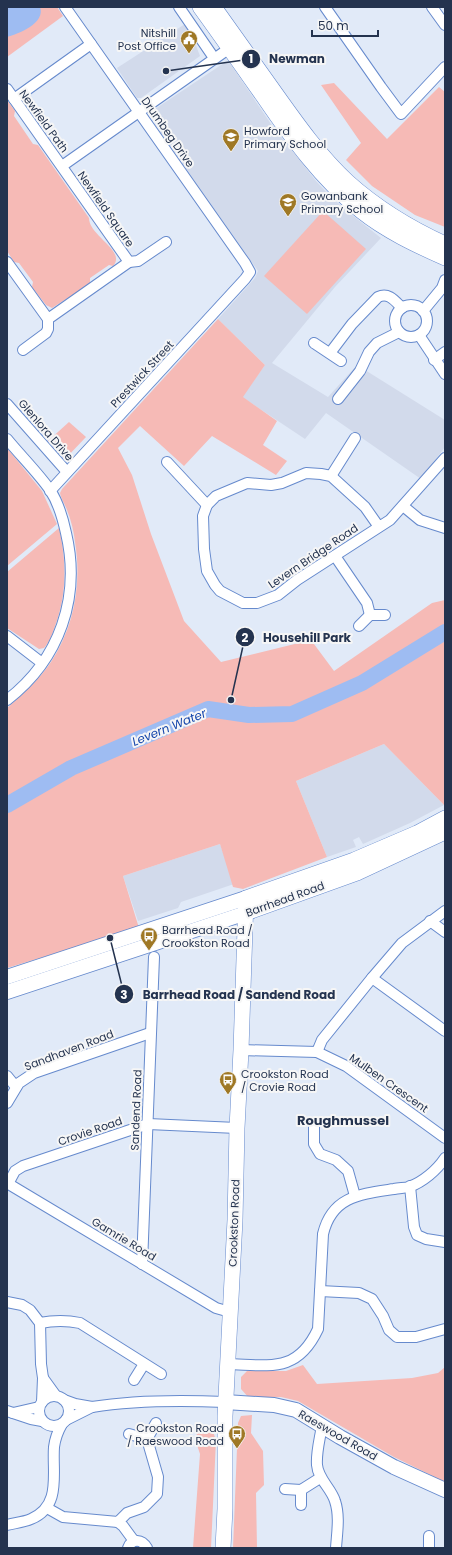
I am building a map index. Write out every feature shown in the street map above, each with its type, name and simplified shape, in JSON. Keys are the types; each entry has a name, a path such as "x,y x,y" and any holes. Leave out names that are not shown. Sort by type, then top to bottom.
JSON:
{"main road":[{"path":"200,7 234,44 305,134 340,174 367,198 394,217 411,228 445,244"},
{"path":"214,7 234,44 297,144 319,171 361,211 386,228 445,258"},
{"name":"Barrhead Road","path":"366,862 445,818"},
{"name":"Barrhead Road","path":"7,992 246,906 445,832"},
{"name":"Barrhead Road","path":"7,977 246,906"},
{"name":"Crookston Road","path":"223,1548 225,1402 235,1220 236,1128 241,1050 246,906"},
{"name":"Raeswood Road","path":"225,1402 286,1406 296,1410 394,1467 445,1490"}],"street":[{"name":"Drumbeg Drive","path":"65,7 250,272"},
{"path":"179,7 214,58"},
{"path":"326,7 381,87 402,114 445,67"},
{"path":"432,7 445,25"},
{"path":"14,99 91,44"},
{"name":"Newfield Square","path":"48,319 129,262 62,166 234,44"},
{"name":"Newfield Path","path":"7,89 62,166"},
{"path":"129,262 138,261 166,242"},
{"path":"7,262 48,319 48,330 46,333 23,350"},
{"name":"Prestwick Street","path":"50,491 229,297 250,272"},
{"path":"423,311 442,288 445,280"},
{"path":"330,354 352,324 378,297 387,295 402,308"},
{"path":"414,306 423,311 426,318 426,325 424,330 419,335 410,337 404,336 399,332 395,323 396,315 402,308 414,306"},
{"path":"338,399 360,371 369,352 377,343 399,332"},
{"path":"419,335 434,360 445,374"},
{"path":"314,343 341,361"},
{"path":"434,360 445,352"},
{"name":"Glenlora Drive","path":"7,404 67,472"},
{"path":"331,476 355,438"},
{"path":"7,439 50,491 63,521 68,542 71,569 71,587 66,612 60,632 52,649 31,677 7,700"},
{"name":"Levern Bridge Road","path":"207,505 203,516 204,549 207,570 220,591 243,603 257,603 278,596 297,580 390,520 445,458"},
{"path":"167,462 207,505 216,496 247,483 271,485 282,483 306,473 331,476 366,507 379,527"},
{"path":"403,506 420,520 445,528"},
{"path":"335,556 367,603 370,615"},
{"path":"358,626 370,615 385,614"},
{"path":"7,636 42,663"},
{"path":"241,1050 316,1052 322,1040 372,978 402,944 445,911"},
{"path":"430,921 445,932"},
{"name":"Sandend Road","path":"142,1264 154,956"},
{"path":"372,978 445,1031"},
{"name":"Sandhaven Road","path":"7,1103 19,1083 34,1074 150,1033"},
{"name":"Mulben Crescent","path":"316,1052 346,1066 445,1138"},
{"path":"7,1076 16,1087"},
{"name":"Crovie Road","path":"8,1184 16,1171 23,1166 148,1124 236,1128"},
{"path":"314,1125 314,1144 320,1154 336,1160 348,1171 355,1196"},
{"path":"227,1364 272,1365 286,1362 297,1357 313,1339 318,1329 323,1234 325,1225 330,1215 339,1206 355,1196 410,1186 426,1177 436,1169 445,1158"},
{"name":"Gamrie Road","path":"8,1184 216,1308 230,1312"},
{"path":"410,1186 414,1227 417,1235 426,1239 445,1242"},
{"path":"320,1291 359,1293 372,1299 383,1316 389,1330 397,1337 416,1337 445,1328"},
{"path":"7,1302 22,1305 30,1310 40,1323 41,1364 43,1378 39,1413 54,1446"},
{"path":"40,1323 56,1320 80,1324 161,1374"},
{"path":"134,1380 144,1364"},
{"path":"7,1525 30,1520 38,1515 47,1508 54,1490 54,1446 58,1431 68,1414 68,1407 43,1378"},
{"path":"10,1412 41,1404 45,1399 60,1398 75,1404 92,1407"},
{"path":"10,1412 55,1426 92,1407 121,1402 225,1402"},
{"path":"118,1522 127,1513 144,1507 157,1494 158,1477 147,1438 156,1423"},
{"path":"322,1425 317,1450 317,1467 320,1478 327,1486 335,1501 337,1513 336,1548"},
{"path":"129,1434 147,1438"},
{"path":"285,1488 301,1490 320,1478"},
{"path":"301,1490 301,1505"},
{"path":"47,1508 63,1517 118,1522 123,1526 131,1545 139,1541 144,1543 147,1548"},
{"path":"429,1536 429,1548"}],"shaded area":[{"path":"7,7 57,7 63,16 7,57"},
{"path":"185,24 200,56 141,98 137,98 117,68"},
{"name":"Gowanbank Primary School","path":"229,62 271,124 316,181 347,211 381,238 335,287 272,363 328,397 357,365 445,420 445,447 421,479 326,413 305,439 242,397 265,365 218,319 255,278 258,271 155,125 152,114 155,109 224,63"},
{"path":"334,83 387,139 439,87 445,92 445,227 415,215 372,186 346,160 361,143 321,85"},
{"path":"7,100 15,111 14,116 33,144 38,145 89,218 95,231 112,249 115,255 116,260 113,266 109,265 90,278 90,284 52,308 46,305 32,287 33,282 19,263 14,262 7,251"},
{"path":"323,211 366,249 307,314 264,276"},
{"path":"218,319 265,365 243,397 277,421 263,445 287,461 276,475 212,436 184,466 140,426 118,448 132,475 151,534 184,621 221,662 311,640 334,671 432,603 445,600 445,805 384,744 296,781 327,857 243,889 233,887 220,844 123,876 139,928 7,968 7,708 46,669 59,649 71,620 77,589 77,558 72,526 60,493 62,489"},
{"path":"69,422 86,437 65,459 48,441"},
{"path":"7,448 42,491 57,524 7,566"},
{"path":"59,528 62,541 64,567 63,592 58,617 50,639 44,648 39,649 7,628 7,572"},
{"path":"384,744 444,805 410,823 363,844 359,837 353,840 356,847 327,857 296,781"},
{"path":"220,844 234,884 181,902 178,908 138,921 123,876"},
{"path":"303,1365 317,1384 412,1378 438,1373 445,1367 445,1482 394,1457 298,1401 281,1397 249,1398 241,1389 241,1377 247,1371 286,1371"},
{"path":"252,1415 251,1433 263,1451 264,1485 256,1493 257,1548 233,1548 238,1423 241,1416"},
{"path":"200,1426 211,1426 216,1440 211,1548 193,1548 200,1454 195,1439"}],"water":[{"path":"7,7 40,7 41,13 39,18 30,27 7,37"}],"waterway":[{"name":"Levern Water","path":"7,805 71,768 208,709 249,715 292,714 362,683 445,632"}],"place":[{"name":"Nitshill Post Office","path":"189,54"},
{"name":"Newman","path":"166,71"},
{"name":"Howford Primary School","path":"231,152"},
{"name":"Gowanbank Primary School","path":"288,217"},
{"name":"Househill Park","path":"231,700"},
{"name":"Barrhead Road / Sandend Road","path":"110,938"},
{"name":"Barrhead Road / Crookston Road","path":"149,951"},
{"name":"Crookston Road / Crovie Road","path":"228,1095"},
{"name":"Crookston Road / Raeswood Road","path":"237,1449"}],"district":[{"name":"Roughmussel","path":"343,1120"}]}
